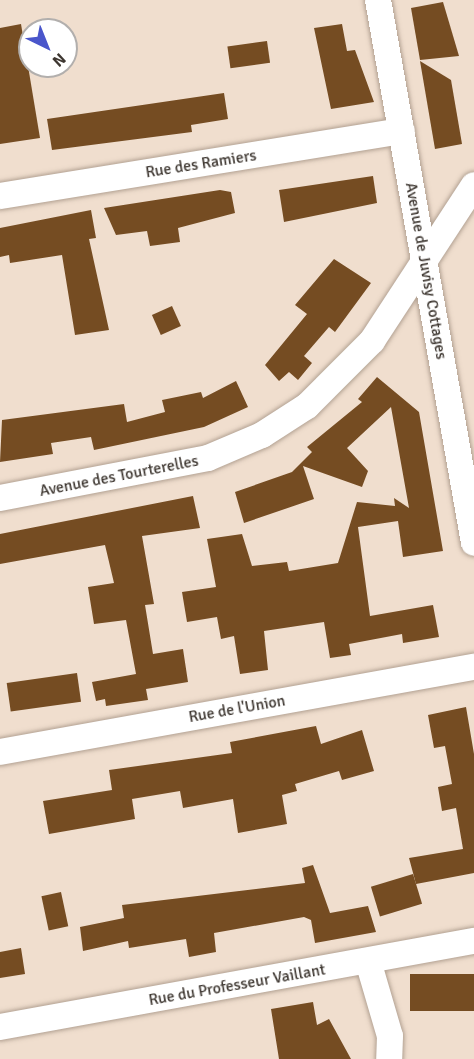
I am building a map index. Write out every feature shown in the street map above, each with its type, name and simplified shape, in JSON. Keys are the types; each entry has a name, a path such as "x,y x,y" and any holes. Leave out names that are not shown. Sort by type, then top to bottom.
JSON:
{"street":[{"name":"Avenue de Juvisy Cottages","path":"378,0 474,543"},
{"name":"Rue des Ramiers","path":"0,196 402,131"},
{"name":"Avenue des Tourterelles","path":"0,498 163,470 262,435 343,375 372,341 474,185"},
{"name":"Rue de l'Union","path":"0,752 474,667"},
{"name":"Rue du Professeur Vaillant","path":"0,1027 474,941"},
{"path":"368,961 390,1036 389,1059"}],"building":[{"path":"443,2 459,56 420,60 411,8"},
{"path":"342,24 347,51 355,50 374,102 331,109 314,28"},
{"path":"18,25 18,78 30,78 40,138 0,144 0,28"},
{"path":"267,41 270,63 230,68 227,47"},
{"path":"420,61 451,80 462,144 435,149"},
{"path":"224,93 228,119 191,125 192,132 52,150 47,119"},
{"path":"373,176 377,203 284,222 279,190"},
{"path":"220,190 231,192 235,213 178,228 180,242 150,246 147,231 116,235 104,208"},
{"path":"91,210 96,238 89,239 109,330 75,335 62,255 10,263 9,255 0,257 0,228"},
{"path":"334,259 371,283 335,332 329,327 304,356 312,363 298,380 289,372 279,381 265,365 307,314 295,305"},
{"path":"172,306 181,326 161,335 152,315"},
{"path":"377,377 419,412 443,551 403,557 398,521 358,527 370,616 433,605 439,637 403,643 402,634 349,644 351,655 330,658 324,622 264,631 268,670 240,674 234,636 221,639 217,617 187,622 182,592 216,587 207,539 242,534 252,566 287,562 289,571 338,563 357,502 395,506 394,498 409,508 391,407 347,448 368,471 362,487 303,466 314,499 244,523 235,492 292,472 312,452 307,447 362,402 358,399"},
{"path":"236,381 248,407 204,427 94,450 91,437 51,443 53,454 0,462 2,420 124,404 127,422 165,412 162,400 201,392 203,398"},
{"path":"193,496 200,528 142,536 154,604 145,605 153,654 183,649 188,682 146,689 148,700 106,706 105,699 96,701 92,682 136,674 126,620 94,624 88,587 114,583 105,545 0,564 0,534"},
{"path":"77,673 81,702 11,712 7,683"},
{"path":"466,707 474,754 474,873 416,884 409,858 463,849 456,808 442,811 438,787 452,784 445,746 434,748 428,715"},
{"path":"316,726 321,744 362,730 374,771 342,780 339,771 295,784 297,791 282,795 287,824 238,833 233,799 183,808 180,791 132,799 135,819 49,834 43,801 112,790 109,770 232,753 230,742"},
{"path":"313,865 330,913 368,906 376,932 315,943 311,920 304,917 214,933 216,952 189,957 186,939 129,948 128,941 83,951 80,927 124,918 122,905 305,883 302,868"},
{"path":"413,874 422,904 380,917 371,887"},
{"path":"61,892 68,926 49,930 41,896"},
{"path":"21,948 25,974 0,978 0,952"},
{"path":"410,974 474,974 474,1011 410,1011"},
{"path":"313,1002 317,1025 329,1019 351,1059 279,1059 271,1009"}]}
